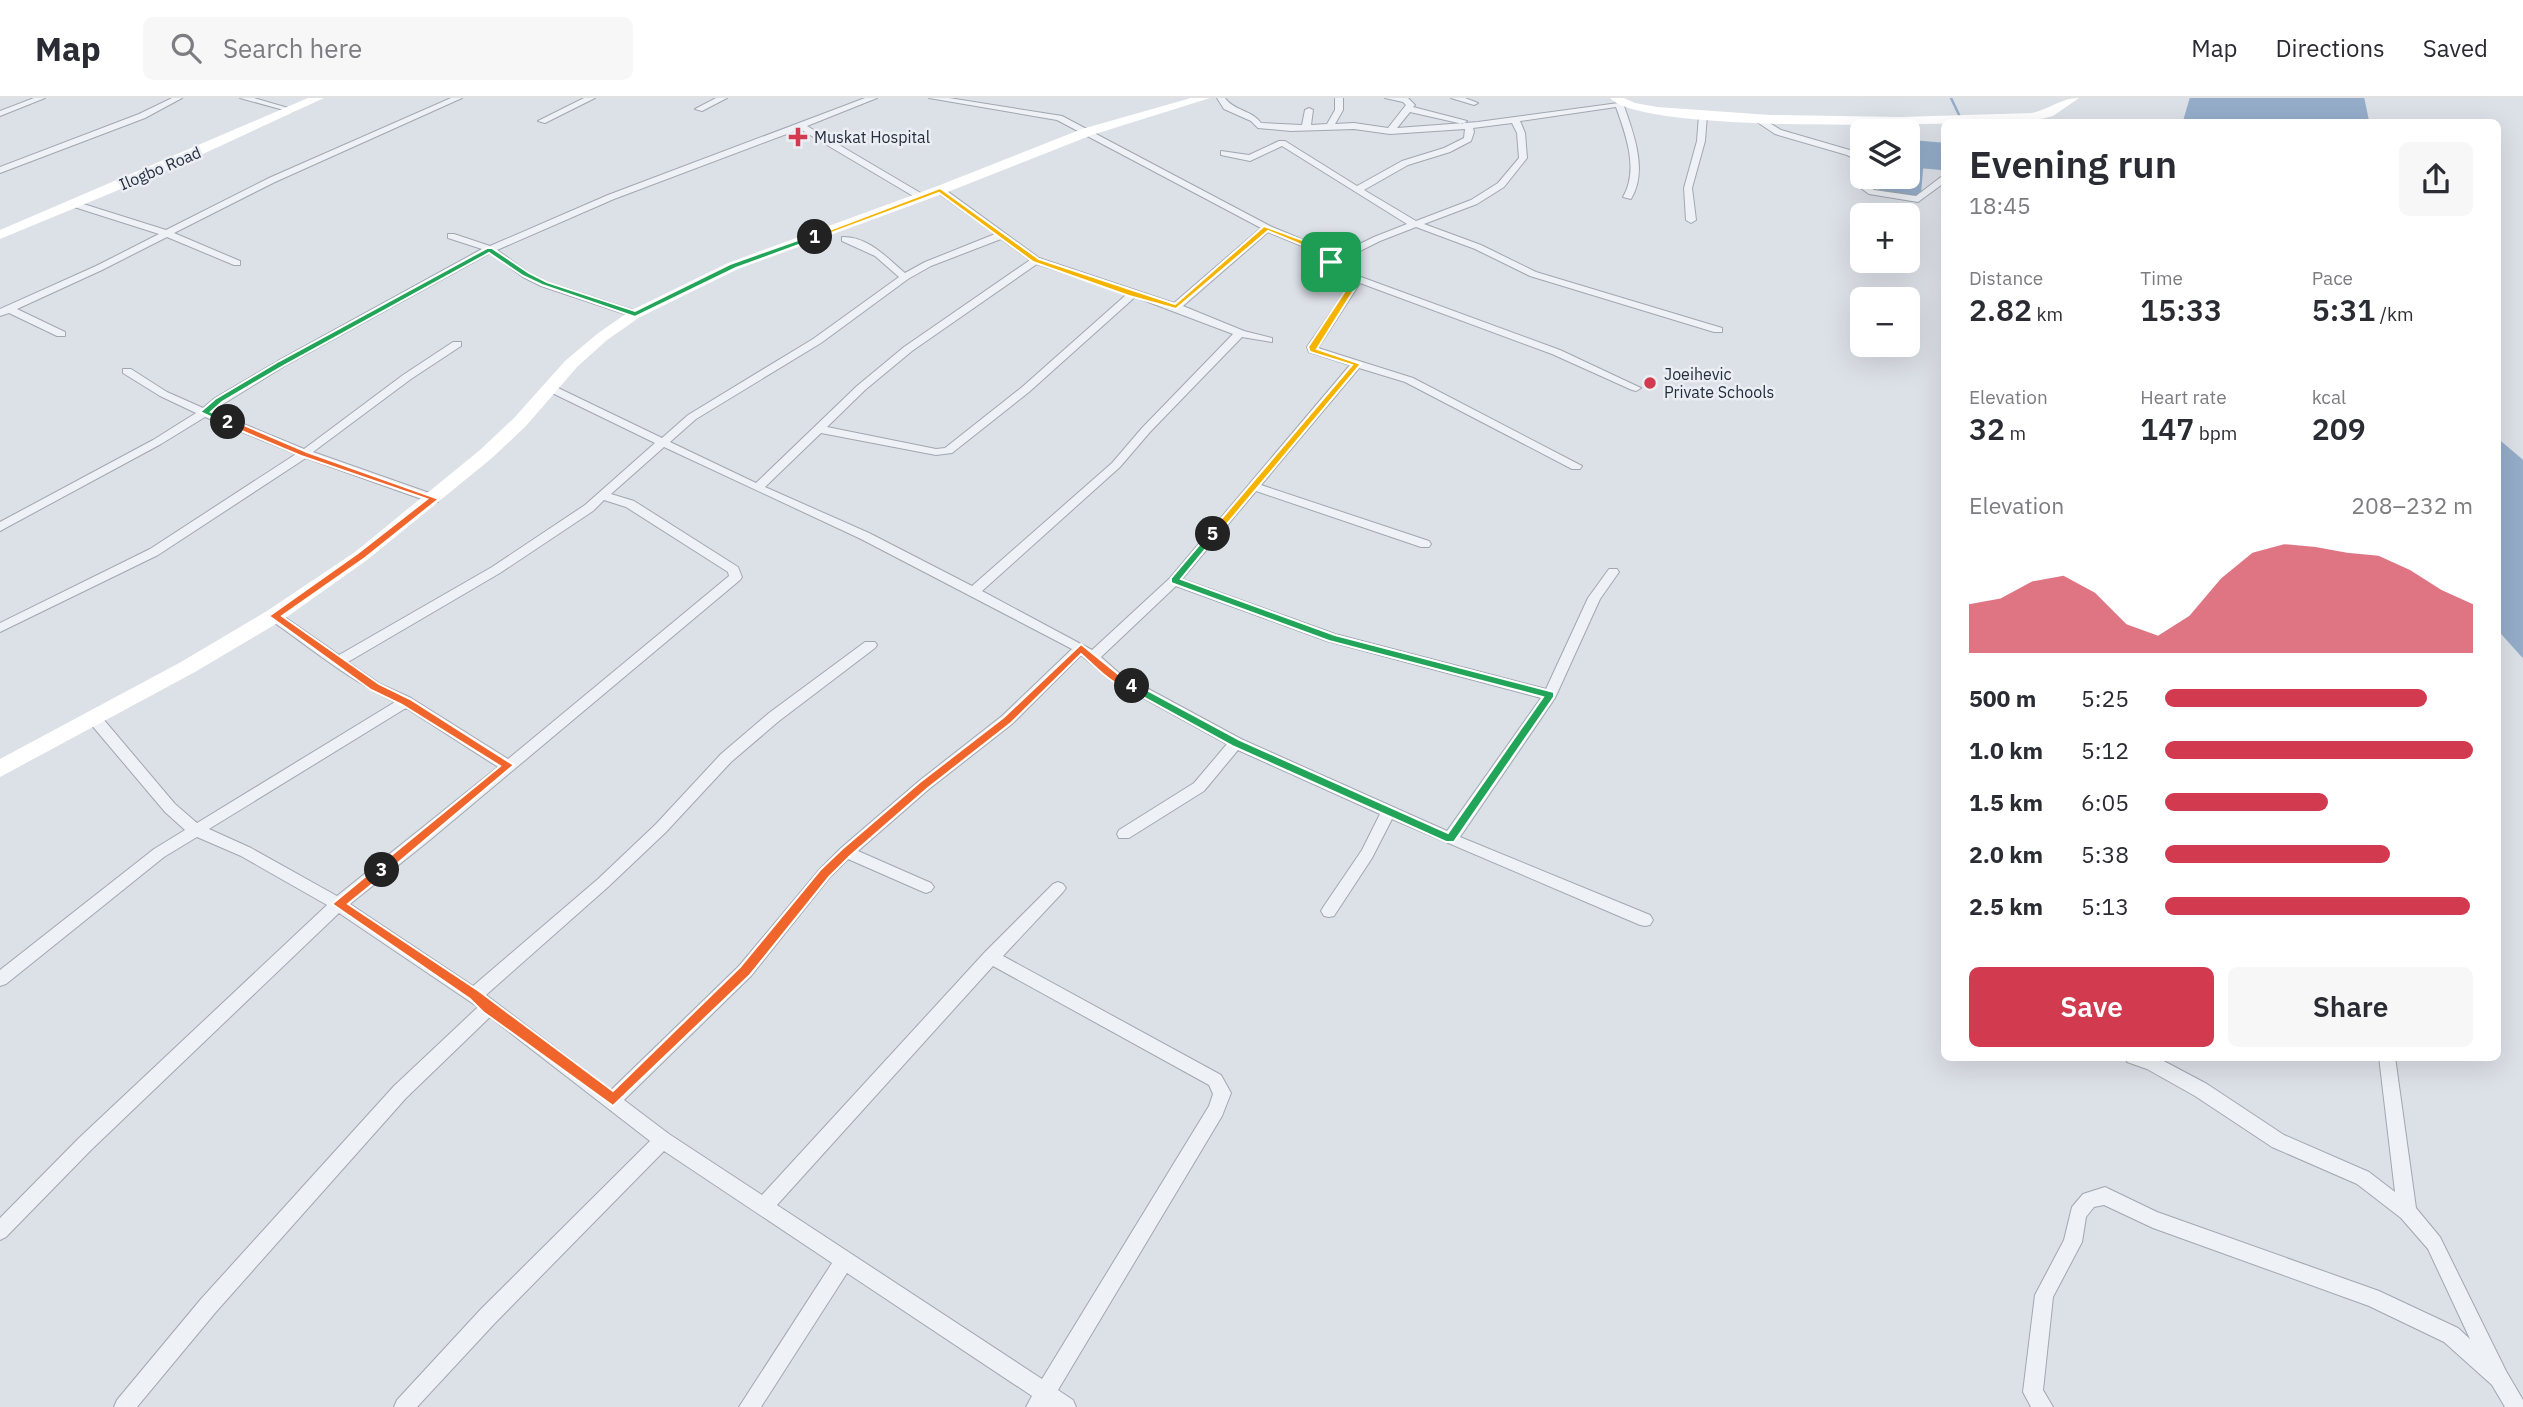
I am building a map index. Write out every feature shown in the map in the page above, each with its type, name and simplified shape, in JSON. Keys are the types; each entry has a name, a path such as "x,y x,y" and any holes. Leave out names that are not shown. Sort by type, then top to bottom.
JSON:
{"main road":[{"name":"Ilogbo Road","path":"0,235 318,98"},
{"path":"0,768 274,616 361,556 486,454 571,364 602,337 635,314 733,266 940,190 1087,132 1203,98"},
{"path":"1619,102 1703,115 1757,118 1968,119 2032,117 2049,113 2073,98"}],"street":[{"path":"0,114 41,98"},
{"path":"0,170 123,124 178,98"},
{"path":"244,98 291,110"},
{"path":"4,311 99,268 272,180 458,98"},
{"path":"542,121 591,98"},
{"path":"699,110 723,98"},
{"path":"0,527 157,442 219,400 282,363 490,249 611,197 873,98"},
{"path":"933,98 1059,118 1267,228 1310,246 1357,279 1556,352 1636,388"},
{"path":"973,105 980,98"},
{"path":"1221,98 1227,107 1254,119 1258,125 1291,128 1330,126 1390,131 1473,125 1619,102 1635,160 1634,184 1628,197"},
{"path":"1330,126 1339,110 1339,98"},
{"path":"1389,98 1405,100 1411,105 1390,131"},
{"path":"1455,98 1474,103"},
{"path":"1410,109 1473,125"},
{"path":"1306,127 1310,110"},
{"path":"1691,220 1688,188 1701,141 1703,115"},
{"path":"1757,118 1777,132 1850,153"},
{"path":"1331,262 1377,239 1474,202 1501,185 1522,158 1521,134 1515,119"},
{"path":"800,125 921,197"},
{"path":"1357,190 1405,163 1459,145 1468,139 1473,125"},
{"path":"1224,153 1250,158 1282,143 1393,213 1478,247 1532,274 1718,330"},
{"path":"1867,189 1918,199 1941,181"},
{"path":"940,190 1036,260 1268,340"},
{"path":"74,204 168,233 237,263"},
{"path":"1176,307 1267,228"},
{"path":"451,236 490,249 526,275 544,284 635,314"},
{"path":"337,662 496,570 589,508 692,417 817,341 905,277 928,264 1002,236"},
{"path":"845,239 878,254 887,260 894,271 905,277"},
{"path":"757,488 861,388 908,349 1036,260"},
{"path":"1357,279 1312,347 1318,353 1409,380 1576,466"},
{"path":"819,429 936,452 947,451 1025,390 1132,294"},
{"path":"4,311 61,334"},
{"path":"973,592 1116,465 1240,332"},
{"path":"0,628 154,552 304,454 457,344"},
{"path":"613,1100 745,971 825,873 846,852 1174,581 1357,364"},
{"path":"127,371 153,391 304,454 434,499"},
{"path":"550,388 757,488 866,536 1087,652 1114,677 1236,743 1450,839 1644,920"},
{"path":"1254,486 1425,544"},
{"path":"0,1231 85,1144 338,904 736,577 734,570 630,504 602,495"},
{"path":"1450,839 1550,695 1594,598 1613,572"},
{"path":"1174,581 1332,638 1550,695"},
{"path":"274,616 375,687 406,702 508,765"},
{"path":"474,995 603,883 661,828 726,758 774,716 870,645"},
{"path":"0,979 105,893 194,829 406,702"},
{"path":"94,718 170,808 194,829 246,852 338,904 474,995 663,1140 765,1205 1039,1400 1066,1407"},
{"path":"1124,834 1199,787 1236,743"},
{"path":"1329,911 1372,845 1389,811"},
{"path":"846,852 926,887"},
{"path":"765,1205 991,957 1058,888"},
{"path":"991,957 1215,1080 1223,1093 1216,1110 1039,1400"},
{"path":"124,1407 208,1306 400,1091 488,1008"},
{"path":"2154,1061 2278,1141 2363,1178 2406,1212 2434,1243 2499,1378 2516,1407"},
{"path":"2387,1061 2406,1212"},
{"path":"404,1407 469,1336 663,1140"},
{"path":"2043,1407 2033,1392 2037,1336 2044,1295 2073,1242 2078,1213 2088,1200 2105,1196 2153,1219 2372,1298 2451,1335 2499,1378"},
{"path":"749,1407 843,1262"}],"water":[{"path":"2191,98 2363,98 2367,119 2185,119"},
{"path":"1920,142 1941,144 1941,169 1922,168 1920,199 1882,189 1920,189"},
{"path":"2501,443 2523,462 2523,655 2501,630"}],"waterway":[{"path":"1951,98 1961,119"},
{"path":"2185,119 2191,98"},
{"path":"2363,98 2367,119"},
{"path":"1920,142 1941,144"},
{"path":"1920,191 1922,167 1941,169"},
{"path":"1882,189 1905,195"},
{"path":"2501,443 2523,462"},
{"path":"2501,630 2523,655"}],"place":[{"name":"Muskat Hospital","path":"798,137"},
{"name":"Joeihevic Private Schools","path":"1650,383"}],"route":[{"path":"940,190 1036,260 1176,307 1267,228 1310,246 1331,262 1357,279 1312,347 1318,353 1357,364 1174,581 1332,638 1550,695 1450,839 1236,743 1114,677 1081,648 1007,720 924,785 846,852 825,873 745,971 613,1100 474,995 338,904 426,835 508,765 406,702 375,687 274,616 361,556 434,499 304,454 205,412 219,400 373,311 490,249 526,275 544,284 635,314 733,266 940,190"}]}
